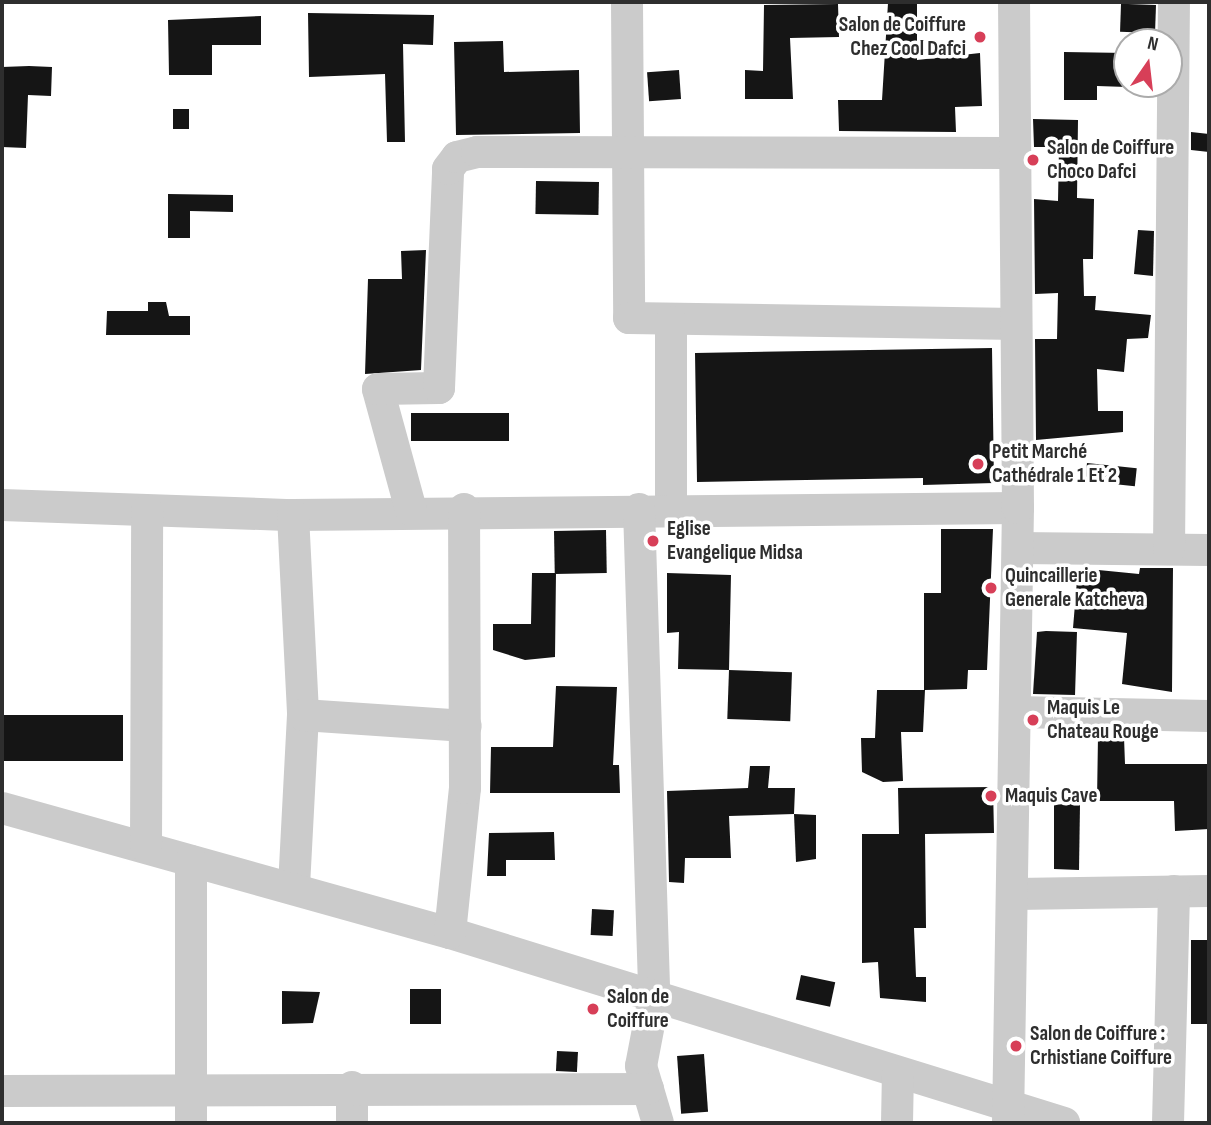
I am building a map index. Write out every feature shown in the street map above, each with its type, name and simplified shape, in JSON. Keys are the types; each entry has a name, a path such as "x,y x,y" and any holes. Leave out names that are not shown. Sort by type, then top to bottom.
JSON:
{"street":[{"path":"627,2 629,318 671,322 1016,324"},
{"path":"1008,1115 1018,548 1014,2"},
{"path":"1169,550 1174,2"},
{"path":"411,510 378,389 439,388 442,379 448,169 457,157 477,152 628,157 1014,153"},
{"path":"671,322 671,509"},
{"path":"2,505 293,515 464,509 1018,508"},
{"path":"450,933 466,726 464,509"},
{"path":"639,509 654,998 641,1066 658,1123"},
{"path":"146,846 147,511"},
{"path":"293,515 303,715 294,887"},
{"path":"1018,548 1209,550"},
{"path":"1015,712 1209,716"},
{"path":"303,715 466,726"},
{"path":"2,808 294,887 450,933 898,1073 1008,1115 1064,1123"},
{"path":"191,861 191,1123"},
{"path":"1168,1123 1174,891"},
{"path":"1012,894 1209,891"},
{"path":"897,1123 898,1073"},
{"path":"2,1091 191,1086 648,1089"},
{"path":"352,1087 352,1123"}],"building":[{"path":"888,3 917,3 917,60 980,53 982,106 955,107 956,132 839,131 838,100 882,100"},
{"path":"838,4 839,37 790,38 793,99 745,99 745,70 763,71 764,5"},
{"path":"1121,4 1156,5 1155,28 1120,28"},
{"path":"308,13 434,15 433,45 403,44 405,142 387,142 385,74 309,77"},
{"path":"261,16 261,45 212,45 212,75 169,75 168,20"},
{"path":"503,41 504,72 579,70 580,133 456,135 454,42"},
{"path":"1064,52 1113,53 1113,87 1097,86 1097,100 1064,100"},
{"path":"2,67 52,67 51,96 28,95 26,148 2,147"},
{"path":"679,70 681,99 649,101 647,72"},
{"path":"173,109 189,109 189,129 173,129"},
{"path":"1033,119 1078,120 1077,198 1094,199 1093,259 1083,259 1084,296 1096,296 1095,310 1151,315 1148,338 1127,339 1124,372 1097,369 1098,411 1123,411 1123,432 1036,440 1035,339 1057,339 1058,293 1035,294 1034,199 1058,201 1059,147 1034,147"},
{"path":"1191,132 1209,134 1209,152 1191,150"},
{"path":"536,181 599,182 598,215 535,214"},
{"path":"168,194 233,195 233,212 190,211 190,238 168,238"},
{"path":"1138,230 1154,231 1153,276 1134,274"},
{"path":"426,250 421,370 365,374 368,279 402,279 401,251"},
{"path":"148,302 166,302 169,316 190,316 190,335 106,335 107,311 148,311"},
{"path":"992,348 994,483 923,485 923,478 697,482 695,353"},
{"path":"411,413 509,413 509,441 411,441"},
{"path":"1087,463 1137,468 1135,486 1085,481"},
{"path":"941,529 993,529 987,670 968,670 967,689 925,690 923,732 901,732 903,781 883,782 862,772 861,738 875,738 877,690 924,690 924,593 941,593"},
{"path":"606,530 607,573 555,574 554,531"},
{"path":"1078,568 1139,574 1140,568 1173,568 1172,692 1122,684 1127,633 1073,628"},
{"path":"532,573 556,573 555,657 525,660 493,650 493,624 531,624"},
{"path":"667,573 731,575 729,670 678,669 679,632 667,633"},
{"path":"1037,632 1077,632 1075,695 1033,694"},
{"path":"729,670 792,672 790,721 727,719"},
{"path":"556,686 617,687 613,765 619,765 620,793 490,793 491,747 553,747"},
{"path":"4,715 123,715 123,761 4,761"},
{"path":"1098,736 1124,737 1125,764 1209,764 1209,829 1175,831 1174,801 1097,801"},
{"path":"750,766 770,766 768,788 795,788 794,814 729,816 731,858 685,858 684,883 669,882 667,791 748,788"},
{"path":"993,787 994,833 925,834 926,928 914,928 916,977 926,977 926,1002 880,998 878,962 862,963 862,834 899,834 898,788"},
{"path":"1080,804 1079,870 1054,869 1054,805"},
{"path":"794,814 816,815 816,859 796,862"},
{"path":"554,832 555,860 506,860 506,876 487,876 489,833"},
{"path":"592,909 614,910 613,936 591,935"},
{"path":"1191,940 1209,940 1209,1024 1191,1024"},
{"path":"801,975 835,982 830,1007 796,999"},
{"path":"410,989 441,989 441,1024 410,1024"},
{"path":"282,991 320,992 313,1023 282,1024"},
{"path":"557,1051 578,1052 577,1072 556,1071"},
{"path":"704,1054 708,1112 681,1114 677,1056"}],"place":[{"name":"Salon de Coiffure Chez Cool Dafci","path":"980,37"},
{"name":"Salon de Coiffure Choco Dafci","path":"1033,160"},
{"name":"Petit Marché Cathédrale 1 Et 2","path":"978,464"},
{"name":"Eglise Evangelique Midsa","path":"653,541"},
{"name":"Quincaillerie Generale Katcheva","path":"991,588"},
{"name":"Maquis Le Chateau Rouge","path":"1033,720"},
{"name":"Maquis Cave","path":"991,796"},
{"name":"Salon de Coiffure","path":"593,1009"},
{"name":"Salon de Coiffure : Crhistiane Coiffure","path":"1016,1046"}]}
